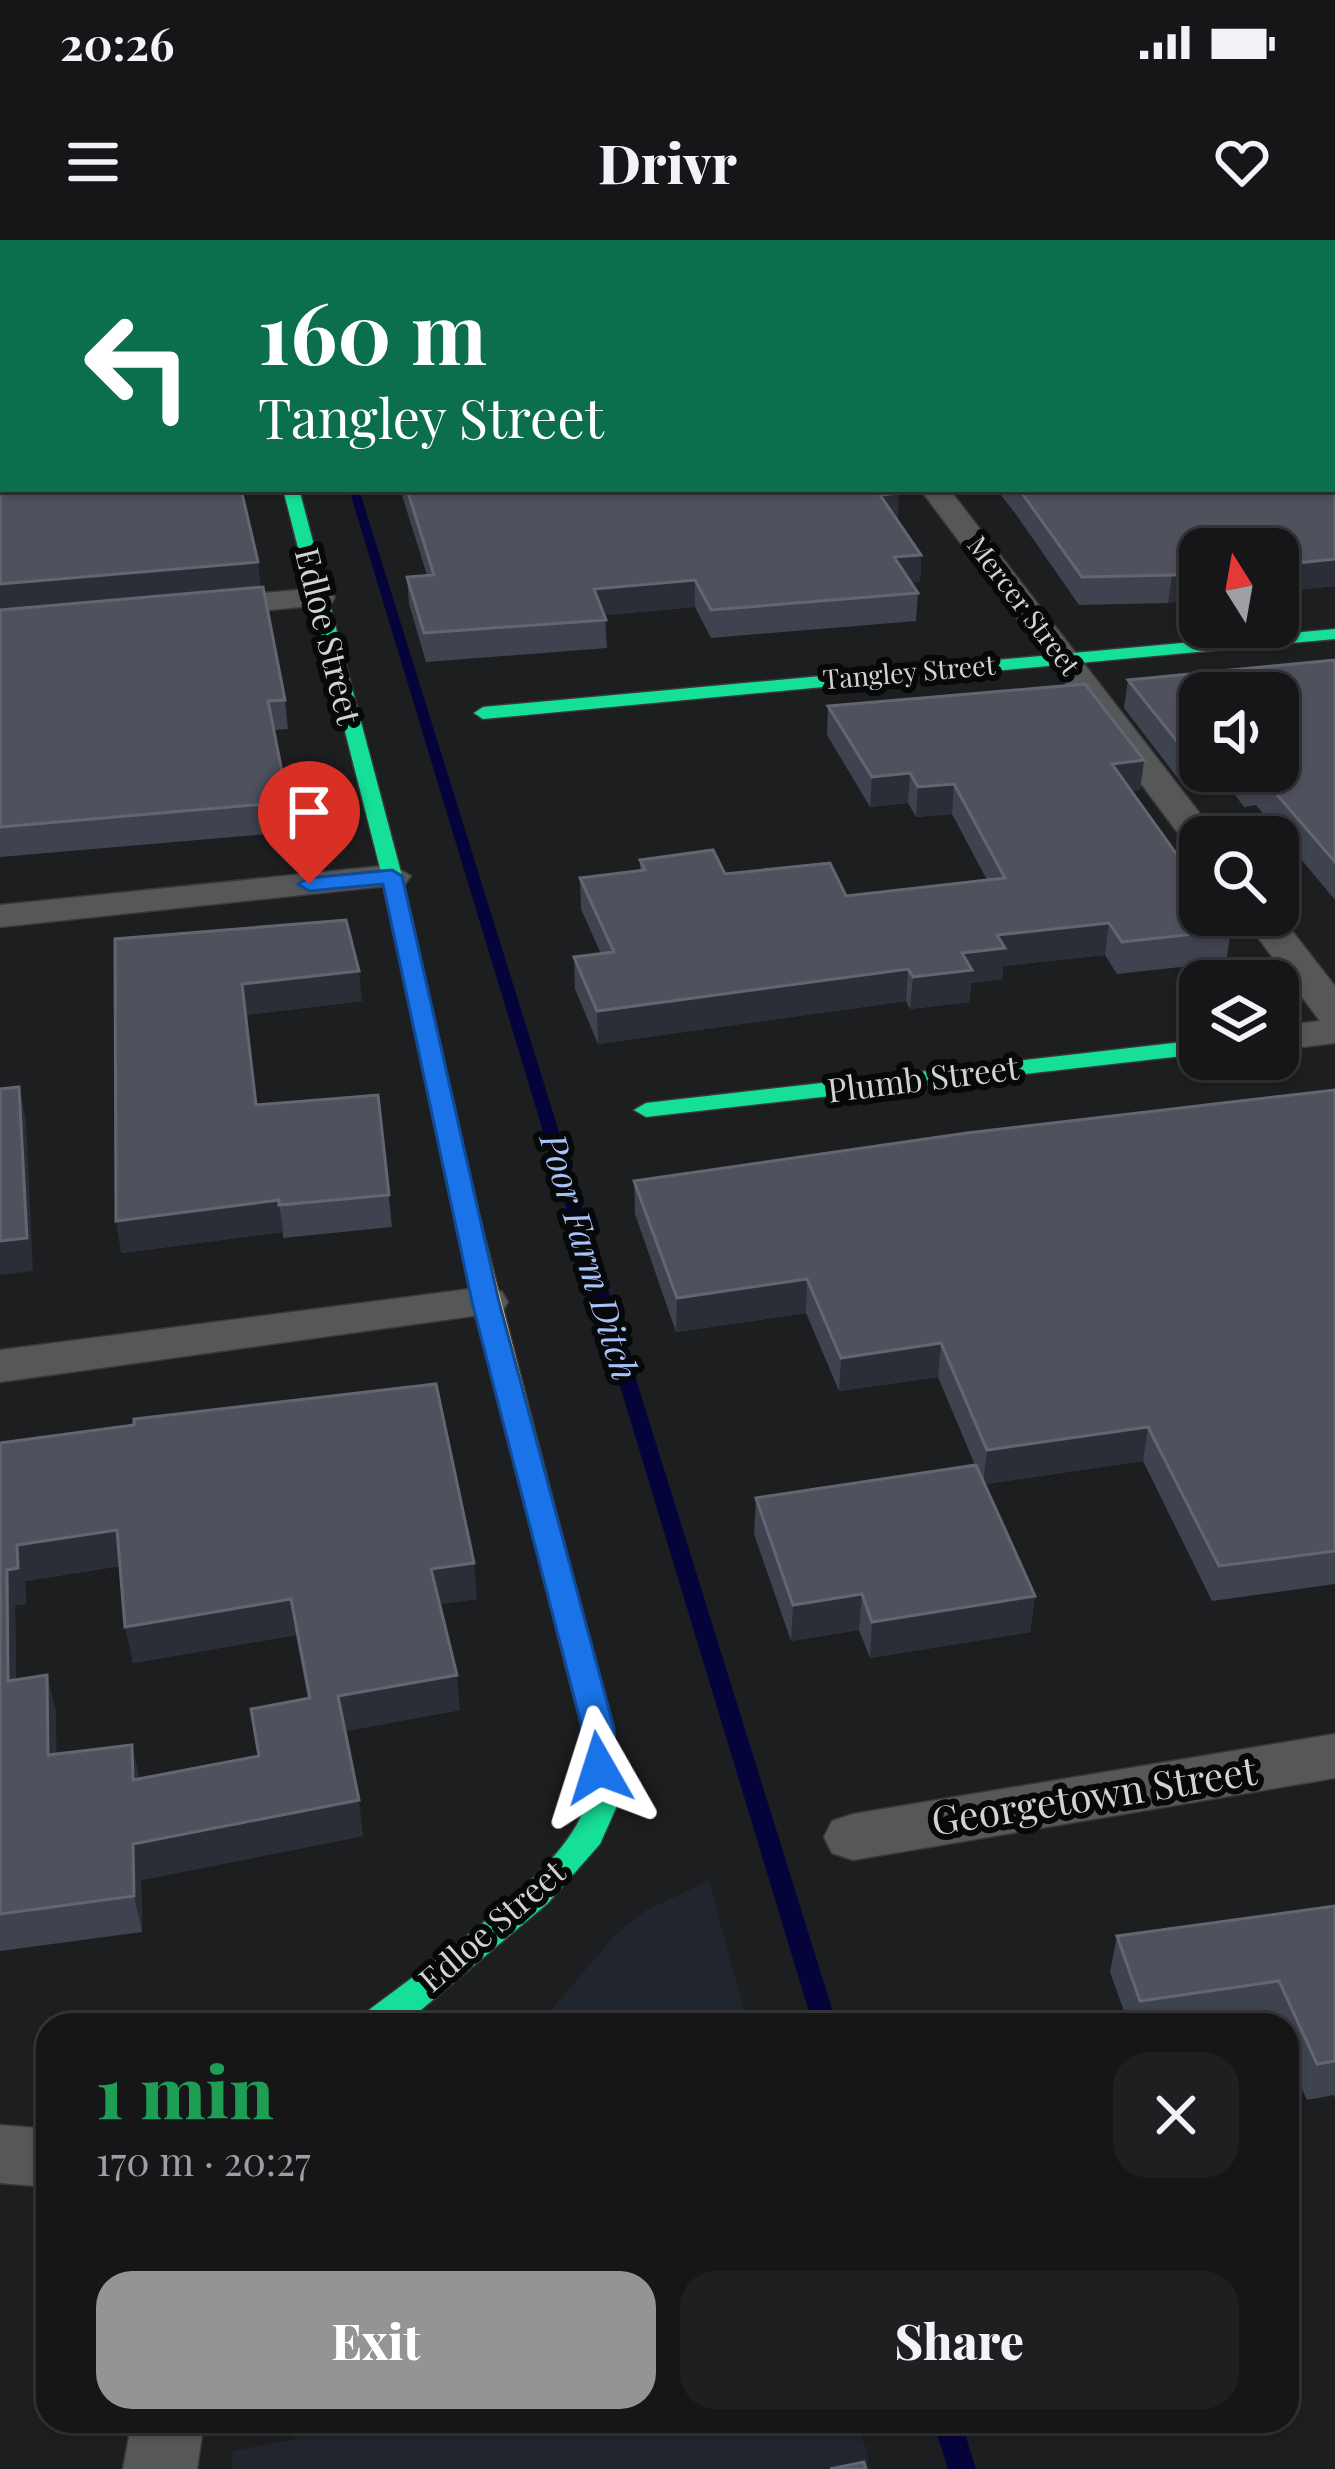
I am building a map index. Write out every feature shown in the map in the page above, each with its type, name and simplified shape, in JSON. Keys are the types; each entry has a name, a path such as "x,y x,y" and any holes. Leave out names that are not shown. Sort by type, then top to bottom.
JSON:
{"street":[{"name":"Edloe Street","path":"292,492 392,876 485,1302 598,1728 600,1808 568,1865 391,2013"},
{"name":"Mercer Street","path":"936,492 1184,816"},
{"path":"166,611 320,598"},
{"name":"Tangley Street","path":"483,713 1335,634"},
{"path":"0,916 392,876"},
{"path":"1276,936 1335,1013"},
{"path":"1299,1035 1335,1031"},
{"name":"Plumb Street","path":"646,1110 1179,1049"},
{"path":"0,1366 485,1302"},
{"name":"Georgetown Street","path":"853,1837 1335,1756"},
{"path":"0,2154 36,2157"},
{"path":"160,2469 165,2433"}],"shaded area":[{"path":"709,1881 745,2013 548,2013 615,1935 646,1910"},
{"path":"294,2433 861,2433 871,2469 231,2469 233,2451 295,2439"}],"building":[{"path":"0,492 242,492 258,562 0,584"},
{"path":"408,492 898,492 880,495 921,555 894,557 918,593 711,610 695,580 594,589 606,620 424,633 407,577 434,575"},
{"path":"1021,492 1335,492 1335,559 1299,563 1299,528 1179,528 1179,574 1082,577"},
{"path":"263,587 285,700 268,701 288,802 0,827 0,610"},
{"path":"1335,660 1335,862 1275,792 1299,792 1299,672 1211,672"},
{"path":"1179,675 1179,744 1128,680"},
{"path":"1085,684 1144,760 1112,764 1179,858 1179,936 1122,942 1109,923 997,935 1005,948 962,953 972,970 913,977 908,969 597,1011 574,957 614,952 580,878 645,870 640,860 713,850 725,874 830,863 846,896 1005,878 954,784 918,787 910,773 872,777 828,706"},
{"path":"346,920 359,971 242,984 256,1105 378,1095 389,1195 279,1205 279,1200 116,1221 115,939"},
{"path":"19,1087 27,1238 0,1241 0,1089"},
{"path":"1335,1090 1335,1551 1219,1566 1148,1427 987,1450 941,1343 841,1358 807,1279 677,1298 634,1181 967,1133"},
{"path":"436,1384 474,1563 431,1569 457,1675 338,1696 359,1800 133,1844 134,1896 0,1914 0,1443 134,1425 134,1419","holes":["117,1530 125,1627 291,1599 310,1698 251,1709 259,1756 133,1780 132,1745 48,1755 47,1675 8,1681 7,1570 18,1568 17,1545"]},
{"path":"976,1465 1035,1596 872,1622 862,1594 793,1605 756,1498"},
{"path":"1335,1906 1335,2061 1317,2064 1299,2025 1299,2013 1294,2013 1279,1981 1140,2001 1117,1936"},
{"path":"864,2462 866,2469 830,2469"}],"waterway":[{"name":"Poor Farm Ditch","path":"355,492 821,2013"},
{"name":"Poor Farm Ditch","path":"951,2433 962,2469"}],"traffic: fast":[{"path":"292,492 392,876 462,1196"},
{"path":"483,713 1335,634"},
{"path":"646,1110 1179,1049"},
{"path":"392,2013 536,1894 588,1834 600,1808 602,1774 598,1735 580,1663"}],"traffic: slow":[{"path":"462,1196 580,1663"}],"route":[{"path":"309,884 392,876 485,1302 598,1728 599,1768"}]}
